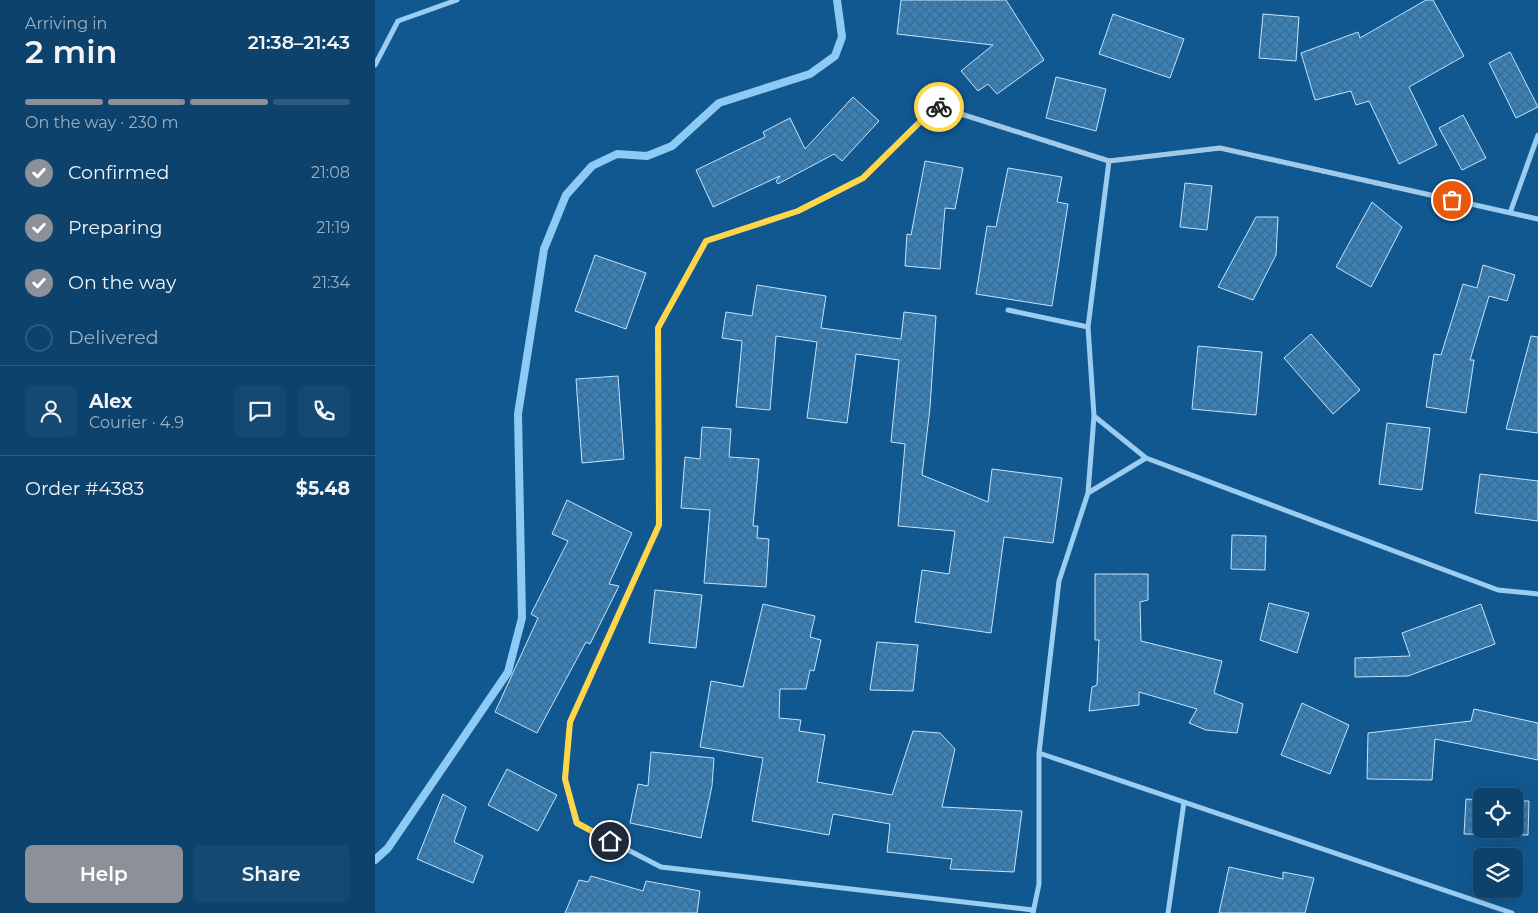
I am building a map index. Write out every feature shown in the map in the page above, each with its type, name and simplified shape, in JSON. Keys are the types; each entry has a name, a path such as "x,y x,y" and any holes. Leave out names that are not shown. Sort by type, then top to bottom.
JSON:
{"street":[{"path":"375,65 398,21 457,0"},
{"path":"1109,161 1087,327 1094,416 1087,494 1059,581 1039,753 1039,884 1033,911 661,867 577,823 565,779 570,722 659,525 658,328 706,241 798,211 863,178 936,106 1109,161 1220,148 1538,219"},
{"path":"1510,213 1538,135"},
{"path":"1007,310 1087,327"},
{"path":"1094,416 1146,458 1497,590 1538,594"},
{"path":"1087,494 1146,458"},
{"path":"1039,753 1512,913"},
{"path":"1168,913 1184,802"}],"building":[{"path":"901,0 1006,0 1044,60 997,94 988,84 978,91 961,71 993,45 897,34"},
{"path":"1426,0 1433,0 1464,56 1409,87 1437,145 1399,164 1369,101 1356,105 1351,91 1315,100 1301,53 1358,32 1360,38"},
{"path":"1113,14 1184,39 1170,78 1099,54"},
{"path":"1263,14 1299,17 1296,61 1259,58"},
{"path":"1510,52 1538,107 1516,118 1489,63"},
{"path":"1056,77 1106,89 1096,131 1046,118"},
{"path":"853,97 879,121 842,161 834,154 778,184 776,181 780,176 713,207 696,170 765,137 763,132 790,118 805,149"},
{"path":"1463,115 1486,158 1462,170 1439,128"},
{"path":"925,161 963,168 955,209 945,208 940,269 905,266 907,234 911,235"},
{"path":"1008,168 1062,177 1057,202 1068,204 1052,306 976,294 987,226 996,227"},
{"path":"1185,183 1212,186 1207,230 1180,227"},
{"path":"1372,202 1402,227 1371,287 1336,267"},
{"path":"1256,217 1278,217 1276,255 1253,300 1218,287"},
{"path":"595,255 646,273 626,329 575,311"},
{"path":"1483,265 1515,275 1507,301 1489,296 1470,360 1474,360 1466,413 1426,407 1434,354 1441,355 1463,284 1477,288"},
{"path":"757,285 826,296 821,328 901,339 904,312 936,316 930,408 922,475 988,502 992,469 1062,478 1053,543 1004,537 991,633 915,622 922,570 949,574 955,531 898,526 905,444 891,442 899,360 856,354 847,423 807,418 817,342 776,336 770,410 736,407 742,341 722,338 726,312 752,316"},
{"path":"1311,334 1360,390 1333,414 1284,358"},
{"path":"1531,336 1538,337 1538,433 1506,429"},
{"path":"1198,346 1262,352 1256,415 1192,409"},
{"path":"618,376 624,459 582,463 576,379"},
{"path":"1387,423 1430,428 1422,490 1379,484"},
{"path":"702,427 731,429 729,457 759,459 753,526 758,526 757,538 769,539 766,587 704,583 710,510 681,508 685,457 700,459"},
{"path":"1480,474 1538,481 1538,521 1475,513"},
{"path":"567,500 632,533 609,584 619,586 590,644 586,642 537,733 495,712 538,618 531,614 568,541 552,534"},
{"path":"1232,535 1266,536 1265,570 1231,569"},
{"path":"1095,574 1148,574 1148,600 1140,602 1141,641 1222,661 1214,693 1243,704 1237,733 1206,730 1189,723 1197,709 1139,692 1139,705 1089,711 1092,687 1097,685 1099,640 1095,640"},
{"path":"655,590 702,595 696,648 649,643"},
{"path":"1269,603 1309,613 1297,653 1260,640"},
{"path":"763,604 815,616 810,637 821,640 814,671 810,670 806,689 780,689 779,718 801,720 799,731 825,735 817,782 892,795 913,731 940,733 955,749 942,807 1022,811 1014,872 950,869 952,859 887,852 890,824 833,814 829,835 752,821 763,758 700,747 711,681 743,687"},
{"path":"1481,604 1495,644 1408,676 1355,677 1355,658 1410,656 1402,633"},
{"path":"877,642 918,645 913,691 870,690"},
{"path":"1302,703 1349,725 1330,774 1281,755"},
{"path":"1474,709 1538,723 1538,760 1435,739 1432,780 1367,779 1368,733 1471,721"},
{"path":"651,752 714,758 712,786 701,838 630,823 638,784 648,786"},
{"path":"507,769 557,795 538,831 488,805"},
{"path":"443,794 466,807 454,842 483,856 473,883 417,859"},
{"path":"1466,799 1473,799 1473,834 1464,834"},
{"path":"1523,801 1529,801 1528,835 1523,835"},
{"path":"1229,867 1283,879 1283,872 1314,878 1305,913 1219,913"},
{"path":"591,876 643,891 646,881 700,891 697,913 565,913 579,880 588,882"}],"waterway":[{"path":"375,860 388,848 508,672 522,618 518,414 544,249 566,195 592,166 617,154 647,156 672,146 719,103 810,74 835,56 842,37 837,0"}],"way so far":[{"path":"939,107 1109,161 1220,148 1452,200"}],"route":[{"path":"610,841 577,823 565,779 570,722 659,525 658,328 706,241 798,211 863,178 936,106 939,107"}]}
